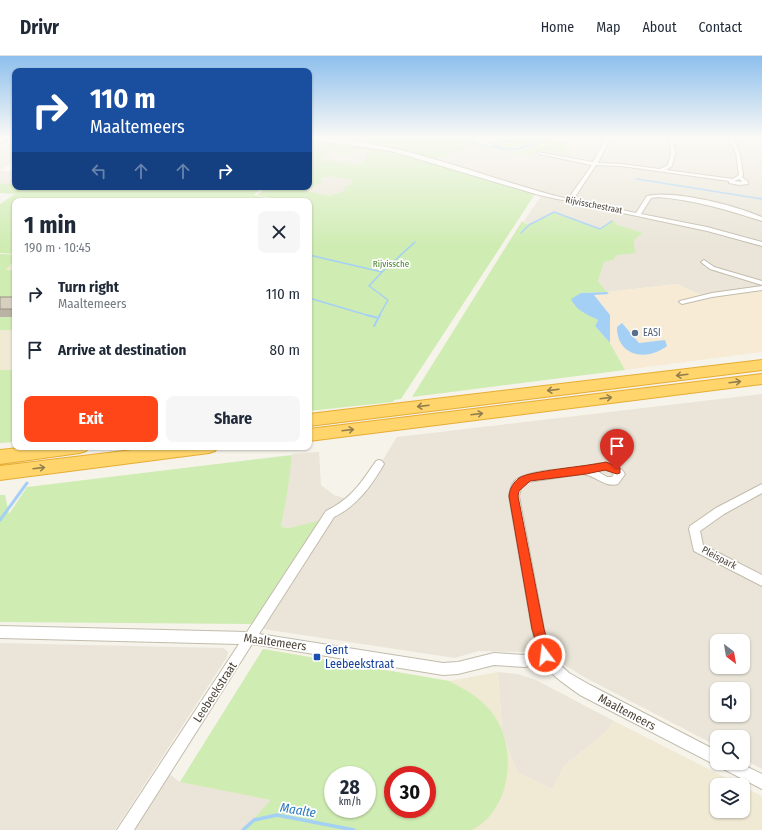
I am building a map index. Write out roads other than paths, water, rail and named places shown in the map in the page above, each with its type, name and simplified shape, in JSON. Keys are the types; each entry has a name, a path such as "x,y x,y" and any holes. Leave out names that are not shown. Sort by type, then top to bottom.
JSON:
{"highway":[{"path":"312,420 762,365"},
{"path":"312,435 762,379"},
{"path":"0,457 56,450"},
{"path":"0,473 185,450"}],"street":[{"name":"Rijvisschestraat","path":"475,174 542,194 728,234 762,244"},
{"path":"570,200 588,174"},
{"path":"689,174 733,180 740,177 746,183 739,184 724,179"},
{"path":"638,214 647,198 651,196 664,195 744,212 762,219"},
{"path":"704,262 714,269 762,283"},
{"path":"682,302 762,288"},
{"name":"Leebeekstraat","path":"125,830 330,514 343,508 354,500 379,464"},
{"name":"Maaltemeers","path":"586,470 530,478 524,480 514,489 538,629 545,655 552,665 565,677 585,690 710,755"},
{"name":"Pleispark","path":"762,488 720,511 694,529 698,548 762,581"},
{"name":"Maaltemeers","path":"0,632 250,638 443,669 458,668 494,659 525,661 545,655"},
{"path":"738,770 762,782"}],"water":[{"path":"607,292 609,294 594,295 610,315 610,343 595,326 598,320 579,309 571,299 581,293"},
{"path":"622,323 639,343 665,340 667,346 659,351 642,355 627,350 618,337 617,327"}],"waterway":[{"path":"637,179 762,199"},
{"path":"521,233 529,225 554,212 600,229 612,221"},
{"path":"382,272 415,242"},
{"path":"312,256 382,272"},
{"path":"379,316 388,300 369,286 382,272"},
{"path":"312,299 370,316"},
{"path":"367,315 378,318"},
{"path":"374,326 380,315"},
{"path":"0,520 27,483"},
{"name":"Maalte","path":"243,830 254,820 277,815 354,830"}],"place":[{"name":"EASI","path":"635,333"},
{"name":"Gent Leebeekstraat","path":"317,657"}],"park label":[{"name":"Rijvissche","path":"391,264"}]}
